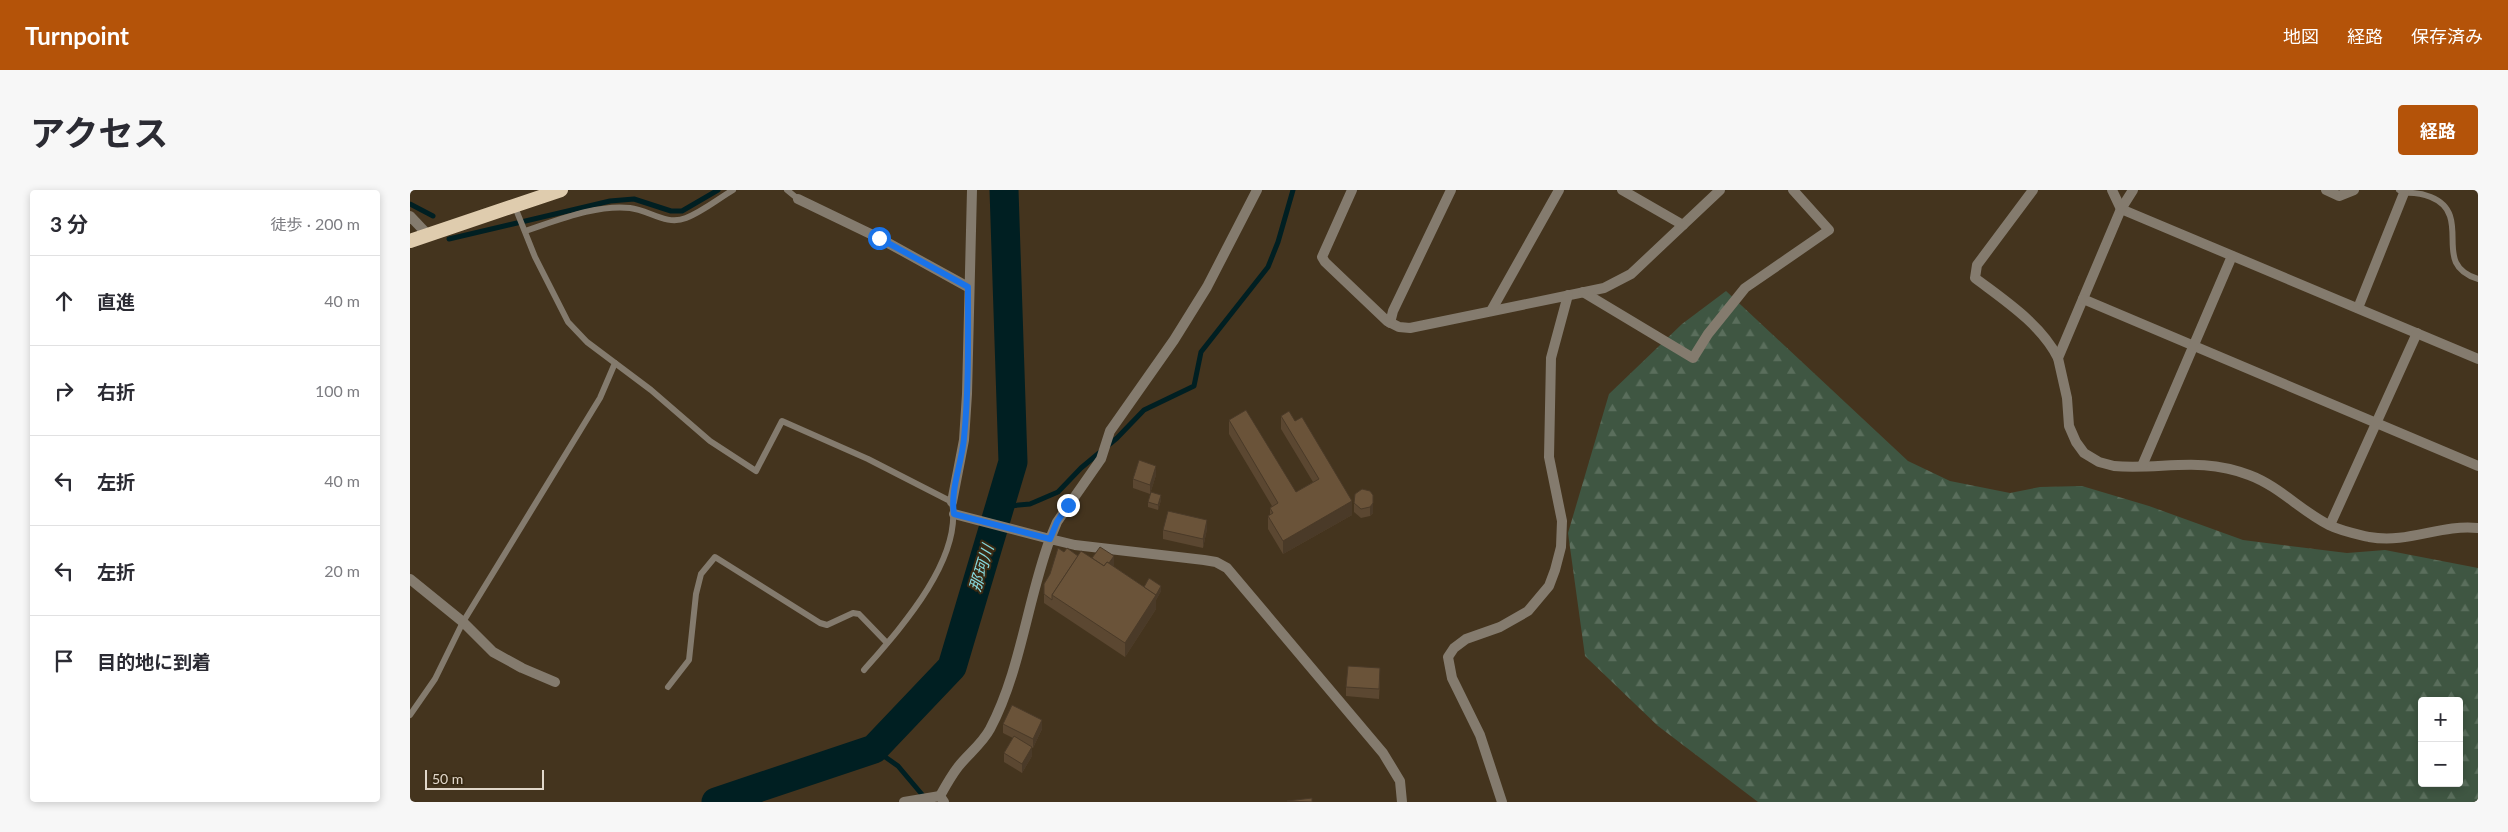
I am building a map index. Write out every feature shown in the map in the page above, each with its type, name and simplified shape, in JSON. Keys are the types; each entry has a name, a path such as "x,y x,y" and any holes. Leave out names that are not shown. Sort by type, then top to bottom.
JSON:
{"highway":[{"path":"410,241 516,207 561,190"}],"street":[{"path":"952,502 965,422 972,190"},
{"path":"904,802 942,799 958,767 976,749 989,730 1003,699 1023,638 1046,538 1101,459 1110,431 1174,340 1207,287 1257,190"},
{"path":"1352,190 1322,257 1324,262 1390,323 1399,327 1410,328 1604,288 1631,274 1720,190"},
{"path":"1390,323 1393,312 1450,190"},
{"path":"1491,311 1558,190"},
{"path":"1622,190 1683,225"},
{"path":"1583,292 1693,358 1708,334 1745,288 1829,230 1793,190"},
{"path":"2032,190 1977,265 1974,274 1975,278 2008,303 2048,340 2058,358 2067,398 2069,426 2084,453 2099,462 2114,466 2209,464 2248,475 2279,490 2330,526 2368,536 2398,539 2448,529 2478,528"},
{"path":"2112,190 2121,209 2478,359"},
{"path":"2058,358 2121,209 2133,190"},
{"path":"2326,190 2339,196 2354,190"},
{"path":"2358,308 2401,192"},
{"path":"798,199 879,238 968,287"},
{"path":"410,216 428,235"},
{"path":"2142,466 2232,256"},
{"path":"1502,802 1480,735 1452,678 1448,657 1454,648 1466,639 1500,627 1528,611 1549,586 1556,570 1561,547 1562,521 1549,457 1551,358 1568,296"},
{"path":"2083,298 2478,466"},
{"path":"2330,526 2417,333"},
{"path":"958,515 1075,545 1204,560 1216,562 1226,568 1383,753 1400,782 1402,802"},
{"path":"410,579 463,622 493,652 522,668 555,682"}],"lane":[{"path":"525,231 580,213 618,209 631,208 658,218 673,220 686,218 733,190"},
{"path":"787,190 798,199"},
{"path":"2401,192 2424,194 2434,198 2446,208 2450,216 2452,250 2456,262 2471,276 2478,279"},
{"path":"516,207 535,257 568,322 587,342 651,390 710,441 756,471 782,421 868,460 952,502 958,515 934,580 913,613 864,670"},
{"path":"410,716 435,679 463,622 600,398 616,363"},
{"path":"668,687 689,660 696,594 701,574 715,557 827,626 853,612 859,614 887,644"}],"green space":[{"path":"1726,291 1908,461 1950,481 2010,493 2040,487 2082,486 2149,506 2243,540 2347,553 2385,550 2478,568 2478,802 1758,802 1658,726 1585,656 1568,533 1609,394 1682,324"}],"building":[{"path":"1246,410 1296,492 1319,479 1281,416 1289,411 1295,421 1302,417 1352,501 1283,541 1268,516 1273,513 1270,508 1278,503 1229,420"},
{"path":"1139,460 1156,466 1150,485 1133,479"},
{"path":"1362,489 1370,491 1373,495 1373,503 1370,507 1361,509 1354,503 1355,494"},
{"path":"1151,492 1161,495 1158,505 1148,502"},
{"path":"1168,511 1207,520 1203,539 1163,530"},
{"path":"1100,547 1114,556 1104,566 1092,558"},
{"path":"1058,548 1064,552 1067,548 1078,556 1052,595 1052,600 1044,594 1044,584 1050,574"},
{"path":"1081,551 1104,566 1107,562 1156,595 1125,643 1052,595"},
{"path":"1149,578 1161,586 1156,595 1144,587"},
{"path":"1348,666 1380,668 1379,689 1346,687"},
{"path":"1012,705 1042,720 1033,739 1003,724"},
{"path":"1014,736 1032,747 1022,764 1004,753"},
{"path":"1312,798 1312,802 1287,801"}],"waterway":[{"path":"449,239 610,201 634,199 671,211 682,211 718,190"},
{"name":"那珂川","path":"716,802 874,749 952,667 1013,462 1004,190"},
{"path":"999,507 1030,504 1058,492 1081,468 1117,438 1144,410 1194,386 1201,352 1268,267 1278,242 1293,190"},
{"path":"410,204 433,216"},
{"path":"874,749 898,766 925,798"}],"route":[{"path":"879,238 968,287 967,394 964,440 952,502 954,514 1050,539 1057,522 1068,505"}]}
